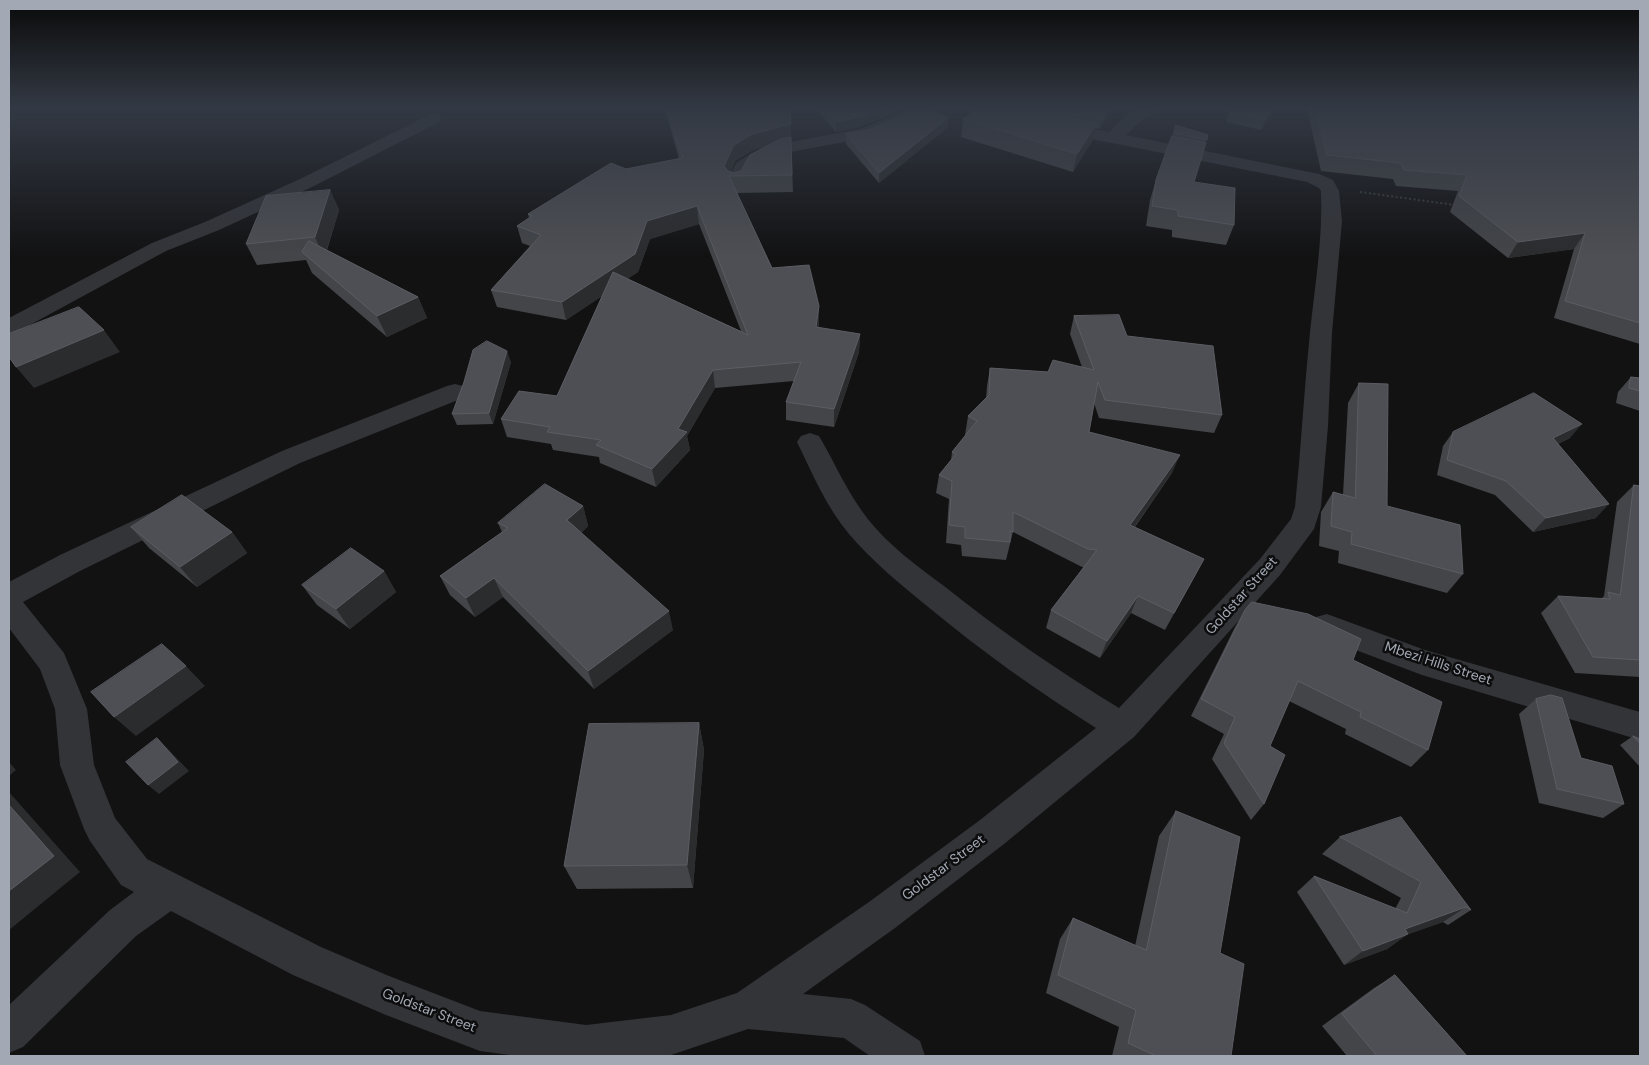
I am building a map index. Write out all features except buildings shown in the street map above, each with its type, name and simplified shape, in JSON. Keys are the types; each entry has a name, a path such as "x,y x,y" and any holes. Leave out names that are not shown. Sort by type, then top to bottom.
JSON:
{"street":[{"path":"9,327 159,247 212,226 306,183 353,159"},
{"path":"736,182 742,167 756,159"},
{"path":"1218,159 1314,178 1326,184"},
{"name":"Goldstar Street","path":"9,607 53,662 71,709 77,765 102,829 134,872 307,961 386,995 480,1031 586,1045 671,1035 748,1009 898,903 992,832 1122,727 1249,608 1270,567 1304,522 1308,507 1316,426 1320,333 1332,221 1330,191 1326,184"},
{"path":"9,596 70,563 204,500 291,456 455,392"},
{"path":"810,442 832,487 858,526 894,563 967,622 1043,678 1122,727"},
{"name":"Mbezi Hills Street","path":"1300,619 1319,623 1422,662 1640,726"},
{"path":"9,1033 123,923 169,889"},
{"path":"748,1009 851,1019 905,1056"}],"path":[{"path":"1326,184 1368,194 1462,206"}]}
